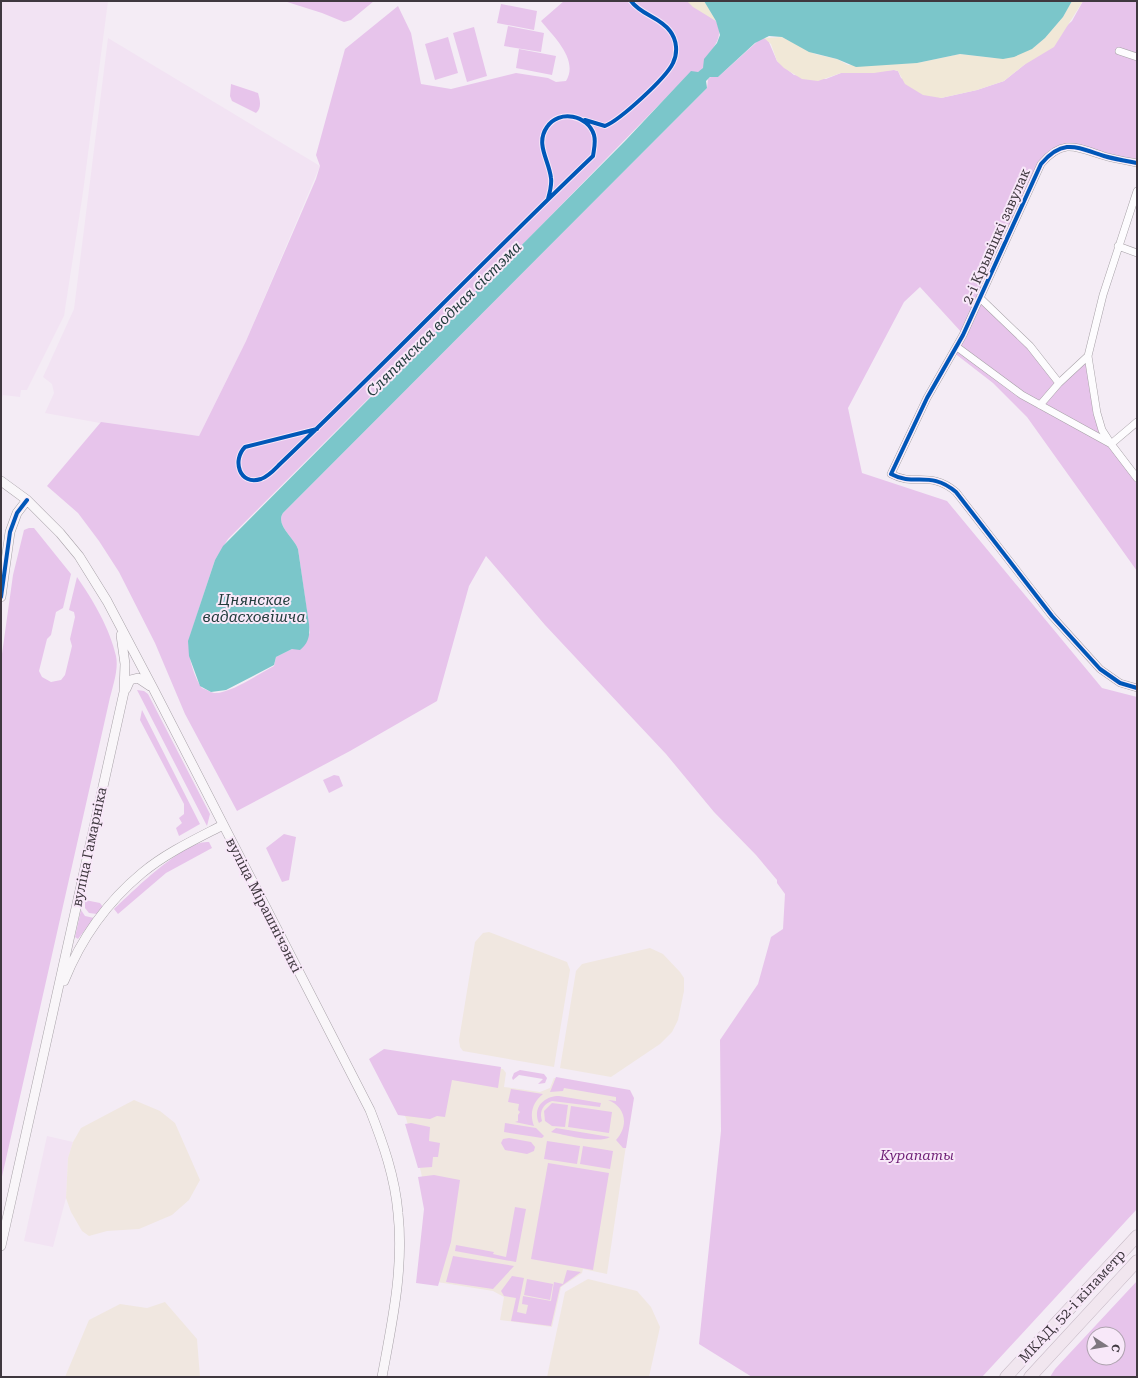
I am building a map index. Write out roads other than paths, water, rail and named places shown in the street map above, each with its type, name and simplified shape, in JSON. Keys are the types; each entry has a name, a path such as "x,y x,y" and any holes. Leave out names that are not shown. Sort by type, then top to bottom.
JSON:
{"highway":[{"name":"МКАД, 52-і кіламетр","path":"1006,1377 1137,1236"},
{"name":"МКАД, 52-і кіламетр","path":"1030,1377 1137,1262"}],"main road":[{"name":"вуліца Мірашнічэнкі","path":"1,482 26,500 60,533 79,556 118,622 363,1096 375,1123 388,1160 398,1212 400,1256 397,1285 382,1377"},
{"path":"1,597 10,532 17,513 26,500"},
{"name":"вуліца Гамарніка","path":"1,1246 124,692 125,664 118,622"},
{"name":"вуліца Гамарніка","path":"124,692 130,680 138,678 154,690"},
{"name":"вуліца Гамарніка","path":"55,1003 76,954 87,934 101,915 126,888 142,872 166,856 223,825"}],"street":[{"path":"1119,51 1137,57"},
{"name":"2-і Крывіцкі завулак","path":"1137,163 1105,156 1074,146 1060,148 1048,154 1041,164 957,347 924,405 891,474 908,479 937,481 950,488 1052,616 1100,669 1116,681 1137,688"},
{"path":"1137,191 1118,246 1094,326 1088,356 1097,413 1102,430 1137,478"},
{"path":"1118,246 1137,252"},
{"name":"2-і Крывіцкі завулак","path":"980,298 1030,346 1059,383"},
{"path":"957,347 1017,391 1111,444"},
{"path":"1040,405 1059,383 1088,356"},
{"path":"1111,444 1137,422"}],"water":[{"name":"Цнянскае вадасховішча","path":"704,1 1072,1 1063,17 1045,38 1032,49 1014,57 1003,59 960,54 917,63 856,67 837,59 809,52 782,37 769,36 755,43 718,77 710,77 706,81 707,88 283,513 281,522 298,549 309,628 309,635 305,645 300,650 292,649 276,657 274,665 226,690 211,692 200,686 189,656 188,641 215,560 223,546 626,140 691,71 698,72 703,68 704,59 717,43 720,35 716,21"}],"water label":[{"name":"Сляпянская водная сістэма","path":"444,319"}],"park label":[{"name":"Курапаты","path":"917,1155"}]}
